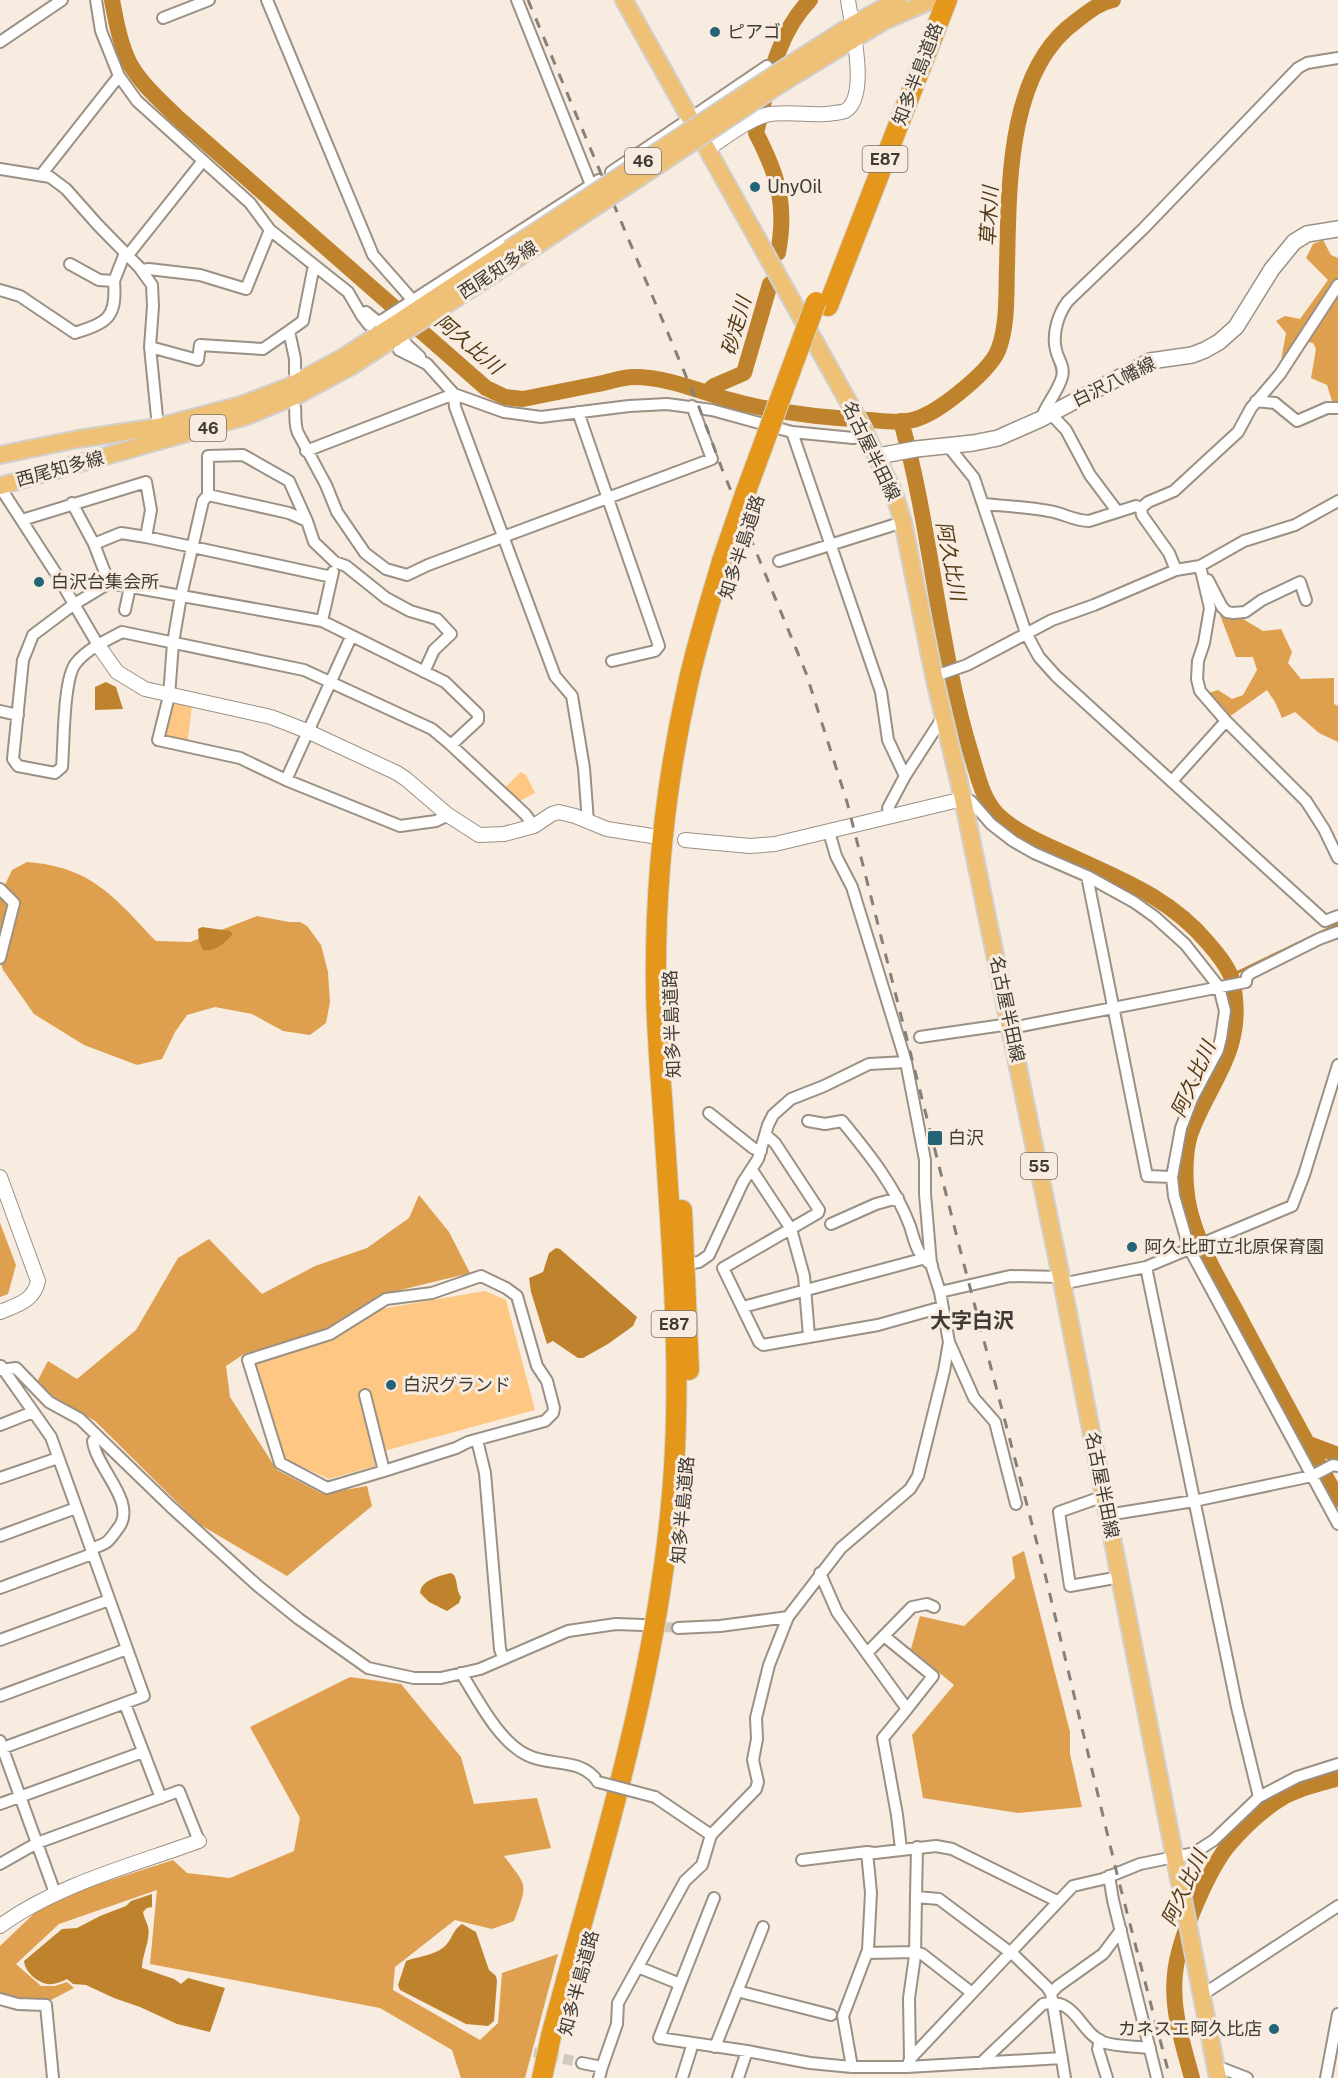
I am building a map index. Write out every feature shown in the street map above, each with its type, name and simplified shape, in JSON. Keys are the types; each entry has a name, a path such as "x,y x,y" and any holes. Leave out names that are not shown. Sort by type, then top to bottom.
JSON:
{"highway":[{"name":"知多半島道路","path":"542,2078 550,2036 634,1727 654,1635 669,1538 675,1447 676,1362 656,984 660,870 666,807 688,683 728,562 822,304 936,5"},
{"name":"知多半島道路","path":"555,2078 564,2033 648,1730 667,1638 682,1538 688,1447 690,1362 670,984 674,871 680,809 701,686 728,562"}],"main road":[{"name":"名古屋半田線","path":"624,0 878,456 894,493 903,522 944,673 943,717 963,799 1011,1026 1217,2072"},
{"name":"西尾知多線","path":"0,486 244,417 298,395 350,367 775,74 853,32 898,0"},
{"name":"西尾知多線","path":"853,32 936,5"},
{"name":"白沢八幡線","path":"878,456 999,438 1046,417 1150,362 1192,355 1219,342 1236,327 1267,276 1294,242 1307,234 1338,229"},
{"name":"西尾知多線","path":"0,455 78,439 158,427 240,405 288,387 342,358 396,334"}],"street":[{"path":"0,42 62,0"},
{"path":"96,0 101,31 119,76 137,101 250,203 270,230 358,298 366,313 396,334 454,394 483,406 513,414 541,417 667,404 712,410 792,432 853,438 865,432"},
{"path":"163,18 209,0"},
{"path":"267,0 373,255 409,299"},
{"path":"396,334 409,299 595,182 517,0"},
{"path":"706,150 767,114 801,115 844,111 853,103 858,89 848,0"},
{"path":"1117,511 1090,475 1066,430 1046,417 1045,406 1062,376 1055,334 1060,314 1068,301 1143,230 1298,68 1306,63 1338,58"},
{"path":"611,172 689,119 775,74"},
{"path":"41,175 119,76"},
{"path":"0,290 20,296 75,333 100,324 106,320 116,299 114,281 127,254 202,162"},
{"path":"0,169 50,177 66,189 127,254 152,285 150,347 158,427"},
{"path":"141,270 149,268 200,275 246,290 270,230"},
{"path":"70,264 99,280 114,281"},
{"path":"150,347 198,360 200,345 263,349 303,321 314,265"},
{"path":"1141,508 1148,502 1174,491 1238,432 1256,401 1280,374 1338,285"},
{"path":"348,292 369,325"},
{"path":"289,331 295,359 295,373"},
{"path":"306,451 454,394"},
{"path":"454,394 455,407 555,676 572,696 584,768 588,822"},
{"path":"1256,401 1275,403 1297,421 1327,408 1338,408"},
{"path":"295,407 294,423 342,520 365,553 386,569 407,575 607,497 712,459 692,406"},
{"path":"578,412 659,646 655,651 612,661"},
{"path":"792,432 881,692 888,740 905,776"},
{"path":"948,446 974,478 1026,633 1039,657 1056,676 1325,921 1338,916"},
{"path":"424,672 434,650 451,634 437,619 410,611 386,598 345,566 335,562 314,542 307,520 289,481 243,455 208,456 208,495 203,501 181,596 173,643 169,696 158,740 240,758 286,780 400,826 436,820 448,815"},
{"path":"22,520 146,482 151,510 146,537"},
{"path":"0,486 117,672 145,689 271,717 307,731 406,779 448,815 479,835 504,834 534,826 559,812 607,829 652,836"},
{"path":"208,495 289,513 307,520"},
{"path":"944,673 967,665 1052,620 1176,570 1202,571 1244,541 1295,525 1338,501"},
{"path":"72,503 94,544 109,583"},
{"path":"983,504 1047,510 1076,521 1089,521 1136,506 1141,508"},
{"path":"1141,508 1142,515 1168,553 1176,570"},
{"path":"779,561 903,522"},
{"path":"94,544 121,532 332,577"},
{"path":"322,621 335,562"},
{"path":"1202,571 1227,612 1245,612 1262,600 1300,582 1306,600"},
{"path":"1202,571 1210,608 1206,637 1198,661 1197,685 1202,696 1306,801 1324,829 1338,858"},
{"path":"451,745 478,720 478,714 444,682 322,621 109,583 74,604 33,635 27,645 23,660 13,759 18,766 55,773 62,767 70,675 76,662 98,645 122,632 304,670 432,729 525,814 534,826"},
{"path":"124,610 130,587"},
{"path":"286,780 351,637"},
{"path":"0,711 18,715"},
{"path":"890,817 888,808 905,776 943,717"},
{"path":"1172,781 1226,721"},
{"path":"685,840 761,846 963,799 971,801 991,824 1013,841 1034,853 1087,876 1134,902 1185,944 1219,987 1225,1011 1218,1050 1192,1099 1184,1120 1172,1177 1174,1196 1189,1248 1338,1524"},
{"path":"829,832 836,856 852,887 906,1062 925,1160 925,1194 932,1265 940,1292 949,1342 974,1398 994,1422 1016,1504"},
{"path":"1087,876 1147,1176 1172,1177"},
{"path":"0,889 14,903 0,958"},
{"path":"920,1037 1011,1026 1242,983 1246,982 1247,976 1251,973 1319,939 1336,937"},
{"path":"692,1263 699,1262 709,1254 743,1182 761,1151 773,1115 791,1099 869,1064 906,1062"},
{"path":"940,1292 1010,1276 1061,1281 1146,1267 1292,1206 1338,1065"},
{"path":"709,1113 753,1148 761,1151"},
{"path":"808,1121 825,1124 842,1121 873,1160 898,1198 921,1258 932,1265"},
{"path":"766,1135 776,1143 819,1210 818,1213 723,1268 759,1342 763,1345 878,1325 942,1307"},
{"path":"752,1170 791,1229 804,1276 809,1336"},
{"path":"0,1177 38,1281 31,1297 0,1312"},
{"path":"831,1224 876,1204 898,1198"},
{"path":"743,1307 921,1258"},
{"path":"1146,1267 1237,1707 1259,1797"},
{"path":"481,1276 495,1281 517,1296 537,1366 547,1381 554,1408 553,1413 545,1421 477,1440 327,1488 280,1463 248,1360 330,1334 386,1299 432,1293 481,1276"},
{"path":"582,2063 601,2073 617,2024 618,2003 685,1881 702,1865 711,1835 756,1789 758,1782 753,1760 757,1739 756,1718 769,1665 788,1617 841,1548 910,1489 918,1476 949,1342"},
{"path":"1,1367 51,1437 144,1696 1,1746 55,1893"},
{"path":"1,1367 15,1368 49,1402 80,1419 258,1586 368,1668 401,1676 441,1678 480,1669 568,1631 616,1624 644,1625"},
{"path":"365,1395 384,1471"},
{"path":"0,1425 33,1412"},
{"path":"0,1588 111,1541 124,1520 124,1508 93,1445 97,1436"},
{"path":"477,1440 484,1473 500,1649 503,1658"},
{"path":"0,1478 58,1458"},
{"path":"1107,1515 1194,1501 1312,1476 1335,1465"},
{"path":"1104,1496 1059,1512 1070,1586 1120,1577"},
{"path":"0,1536 76,1508"},
{"path":"820,1573 837,1612 907,1709"},
{"path":"0,1640 109,1600"},
{"path":"867,1653 912,1607 927,1604 934,1607"},
{"path":"678,1628 720,1626 788,1617"},
{"path":"884,1636 933,1676 883,1738 901,1849"},
{"path":"0,1696 127,1649"},
{"path":"461,1673 492,1722 512,1744 527,1756 577,1766 593,1775 598,1782 656,1797 711,1835"},
{"path":"125,1704 160,1798"},
{"path":"0,1804 143,1752"},
{"path":"908,2063 1073,1886 1103,1879 1140,1864 1194,1852 1214,1840 1259,1797 1297,1777 1338,1764"},
{"path":"0,1864 37,1843 179,1791 198,1840 55,1893 21,1911 0,1926"},
{"path":"802,1860 936,1846 951,1849 1057,1901"},
{"path":"908,2063 909,1998 915,1952 917,1847"},
{"path":"852,2067 843,2016 867,1953 871,1893 867,1852"},
{"path":"1109,1876 1157,2078"},
{"path":"916,1897 939,1899 1010,1953 1052,1997 1064,2004 1100,2040 1150,2048"},
{"path":"714,1898 659,2038 810,2063 852,2067 875,2073 908,2063 981,2063 1062,2058"},
{"path":"1202,1995 1338,1906"},
{"path":"715,2047 763,1927"},
{"path":"981,2063 1052,1997 1058,1986 1103,1954 1121,1930"},
{"path":"867,1953 915,1952 922,1954 972,1993"},
{"path":"638,1967 680,1984"},
{"path":"737,1991 831,2015"},
{"path":"1052,1997 1065,2078"},
{"path":"0,1999 18,2004 45,2005 53,2078"},
{"path":"1326,2078 1338,2014"},
{"path":"1100,2040 1098,2049 1107,2078"},
{"path":"682,2078 693,2043"},
{"path":"738,2078 747,2051"},
{"path":"1217,2072 1246,2078"}],"shaded area":[{"path":"1323,240 1331,255 1338,258 1338,404 1333,404 1327,385 1311,378 1316,349 1313,343 1297,340 1280,366 1286,333 1276,321 1285,316 1300,319 1328,280 1306,258 1313,244"},
{"path":"1220,615 1243,619 1263,631 1281,629 1292,652 1288,663 1301,679 1334,678 1334,704 1338,706 1338,742 1319,733 1295,712 1282,718 1267,690 1229,717 1206,694 1218,690 1232,699 1243,695 1257,670 1253,657 1236,657"},
{"path":"106,682 116,687 123,709 95,710 95,687"},
{"path":"171,703 192,706 187,746 158,740"},
{"path":"521,772 526,775 535,793 516,803 501,791"},
{"path":"27,862 69,870 100,887 156,941 190,942 257,916 300,922 307,926 321,945 328,972 330,1002 326,1023 310,1035 283,1031 252,1014 215,1007 187,1015 175,1032 162,1059 137,1065 84,1045 34,1014 3,970 0,960 0,895 12,870"},
{"path":"202,927 230,931 233,934 223,943 207,951 203,950 199,942 198,929"},
{"path":"419,1195 449,1232 470,1273 384,1294 329,1329 244,1354 226,1366 230,1397 277,1470 323,1494 367,1486 372,1506 287,1576 199,1524 95,1421 47,1393 37,1382 48,1361 77,1379 136,1330 178,1258 209,1239 262,1294 315,1266 367,1248 409,1218"},
{"path":"0,1223 16,1265 8,1294 0,1297"},
{"path":"556,1248 560,1249 637,1317 633,1326 583,1358 578,1358 553,1341 547,1344 531,1292 529,1278 543,1272 549,1253"},
{"name":"白沢グランド","path":"485,1291 506,1300 535,1410 373,1454 375,1466 329,1479 287,1460 269,1433 247,1359 350,1329 374,1310"},
{"path":"1024,1551 1070,1732 1070,1754 1082,1807 1018,1813 923,1798 912,1735 954,1685 911,1649 920,1616 964,1626 1015,1578 1012,1557"},
{"path":"451,1573 454,1575 461,1597 459,1603 447,1611 429,1602 420,1593 427,1582"},
{"path":"350,1677 401,1684 461,1757 474,1804 537,1798 551,1848 504,1856 518,1874 523,1886 522,1899 514,1921 492,1929 455,1920 395,1967 393,1990 480,2040 498,2023 502,1973 558,1954 525,2078 461,2078 452,2050 380,2008 150,1964 157,1890 59,1924 16,1964 41,1986 55,1986 67,1982 74,1988 51,2000 0,2006 0,1946 47,1901 173,1860 187,1873 230,1878 294,1851 300,1818 250,1727"},
{"path":"152,1894 152,1907 143,1912 149,1932 142,1968 174,1979 181,1984 188,1978 225,1988 210,2032 177,2024 86,1985 73,1984 67,1979 55,1984 43,1983 32,1976 25,1965 24,1961 62,1929 77,1928 126,1906 131,1901"},
{"path":"462,1924 476,1932 489,1970 496,1976 494,2021 488,2026 466,2024 400,1990 398,1985 406,1961 440,1950"}],"waterway":[{"name":"阿久比川","path":"112,0 119,32 130,64 152,92 177,117 486,388 505,397 523,399 634,377 669,382 743,404 779,411 833,418 894,422 919,418 940,407 976,378 987,367 999,348 1005,318 1011,169 1024,101 1036,71 1052,44 1088,12 1102,3 1113,0"},
{"name":"砂走川","path":"778,253 781,236 779,191 770,163 756,133 774,63 788,29 810,0"},
{"name":"砂走川","path":"707,392 714,386 744,373 770,284"},
{"name":"阿久比川","path":"901,421 912,463 960,716 988,802 998,815 1021,832 1159,900 1193,927 1211,946 1231,977 1235,999 1233,1037 1228,1054 1197,1117 1188,1141 1186,1154 1188,1205 1208,1259 1338,1499"},
{"path":"1232,975 1338,924"},
{"path":"1309,1444 1338,1455"},
{"name":"阿久比川","path":"1192,2078 1179,2027 1175,2001 1175,1974 1187,1926 1210,1874 1227,1847 1260,1814 1288,1795 1338,1778"}],"tunnel":[{"path":"650,1626 678,1628"},
{"path":"534,2052 582,2063"}],"railway":[{"path":"528,0 699,407 806,673 847,802 1044,1570 1117,1874 1170,2078"}],"place":[{"name":"ピアゴ","path":"715,32"},
{"name":"UnyOil","path":"755,187"},
{"name":"白沢台集会所","path":"39,582"},
{"name":"白沢","path":"935,1138"},
{"name":"阿久比町立北原保育園","path":"1132,1247"},
{"name":"白沢グランド","path":"391,1385"},
{"name":"カネスエ阿久比店","path":"1274,2029"}],"district":[{"name":"大字白沢","path":"972,1321"}],"water label":[{"name":"草木川","path":"989,216"}]}
